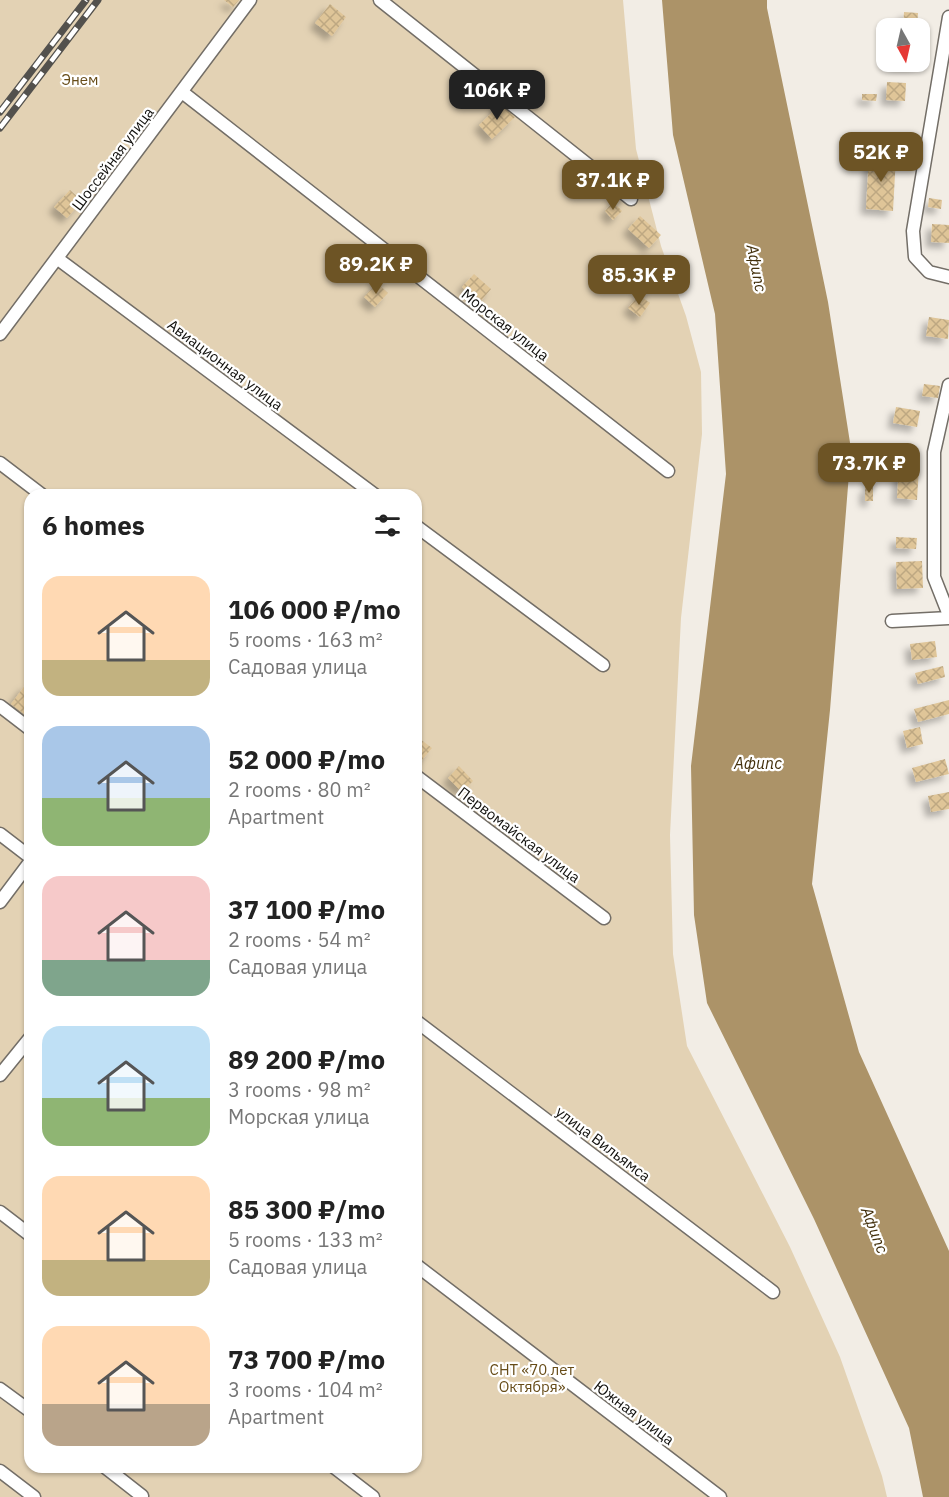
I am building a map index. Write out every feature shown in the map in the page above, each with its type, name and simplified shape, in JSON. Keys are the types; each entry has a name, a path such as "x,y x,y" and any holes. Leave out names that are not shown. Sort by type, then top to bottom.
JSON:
{"street":[{"name":"Шоссейная улица","path":"0,334 250,0"},
{"path":"380,0 631,199"},
{"path":"949,17 913,231 915,257 929,272 949,277"},
{"name":"Морская улица","path":"182,92 668,471"},
{"name":"Авиационная улица","path":"58,259 367,489"},
{"path":"892,621 949,616 934,577 934,452 949,385"},
{"path":"0,463 34,489"},
{"path":"422,530 603,665"},
{"path":"0,706 24,724"},
{"name":"Первомайская улица","path":"422,781 604,918"},
{"path":"0,834 24,852"},
{"path":"0,902 24,870"},
{"name":"улица Вильямса","path":"422,1026 773,1292"},
{"path":"0,1075 24,1045"},
{"path":"0,1212 24,1230"},
{"name":"Южная улица","path":"422,1270 720,1497"},
{"path":"0,1389 24,1407"},
{"path":"0,1471 34,1497"},
{"path":"112,1473 141,1497"},
{"path":"342,1473 373,1497"}],"green space":[{"path":"0,0 623,0 636,149 661,246 686,316 701,372 702,434 681,618 670,835 673,954 687,1046 790,1247 840,1357 882,1476 887,1497 0,1497"}],"water":[{"name":"Афипс","path":"662,0 767,0 828,302 851,449 830,710 812,884 859,1052 949,1251 949,1497 923,1497 909,1428 814,1219 707,1003 694,915 691,766 726,474 715,314 673,135"}],"building":[{"path":"224,0 239,0 233,7"},
{"path":"330,4 346,17 332,36 315,23"},
{"path":"904,12 918,13 918,18 904,18"},
{"path":"887,82 906,83 905,101 886,100"},
{"path":"862,94 877,94 876,101 862,100"},
{"path":"502,103 515,117 492,139 479,125"},
{"path":"869,155 896,156 893,211 866,209"},
{"path":"70,190 82,201 67,218 54,207"},
{"path":"929,198 942,200 941,209 928,207"},
{"path":"613,202 622,211 613,220 605,211"},
{"path":"640,216 661,235 649,248 628,229"},
{"path":"932,224 949,225 949,243 931,242"},
{"path":"474,274 491,289 480,302 462,287"},
{"path":"377,283 388,293 375,307 364,297"},
{"path":"639,295 650,303 640,317 628,308"},
{"path":"929,317 949,320 948,339 926,336"},
{"path":"924,384 940,386 938,398 922,396"},
{"path":"896,407 920,411 917,427 893,423"},
{"path":"880,447 895,447 895,457 880,457"},
{"path":"899,465 919,467 917,500 897,498"},
{"path":"865,487 873,487 873,501 865,501"},
{"path":"896,537 917,538 916,549 896,548"},
{"path":"922,561 923,588 897,589 896,562"},
{"path":"935,641 937,657 912,660 910,644"},
{"path":"943,666 945,677 918,684 915,673"},
{"path":"24,687 24,714 11,704"},
{"path":"949,700 949,714 918,722 914,709"},
{"path":"920,727 923,744 907,748 903,731"},
{"path":"422,740 432,748 422,760"},
{"path":"945,759 949,774 916,782 912,768"},
{"path":"459,766 473,781 462,792 448,778"},
{"path":"949,792 949,809 931,812 928,796"}],"railway":[{"path":"0,112 86,0"},
{"path":"0,128 98,0"}],"park label":[{"name":"Энем","path":"80,80"},
{"name":"СНТ «70 лет Октября»","path":"532,1378"}]}
